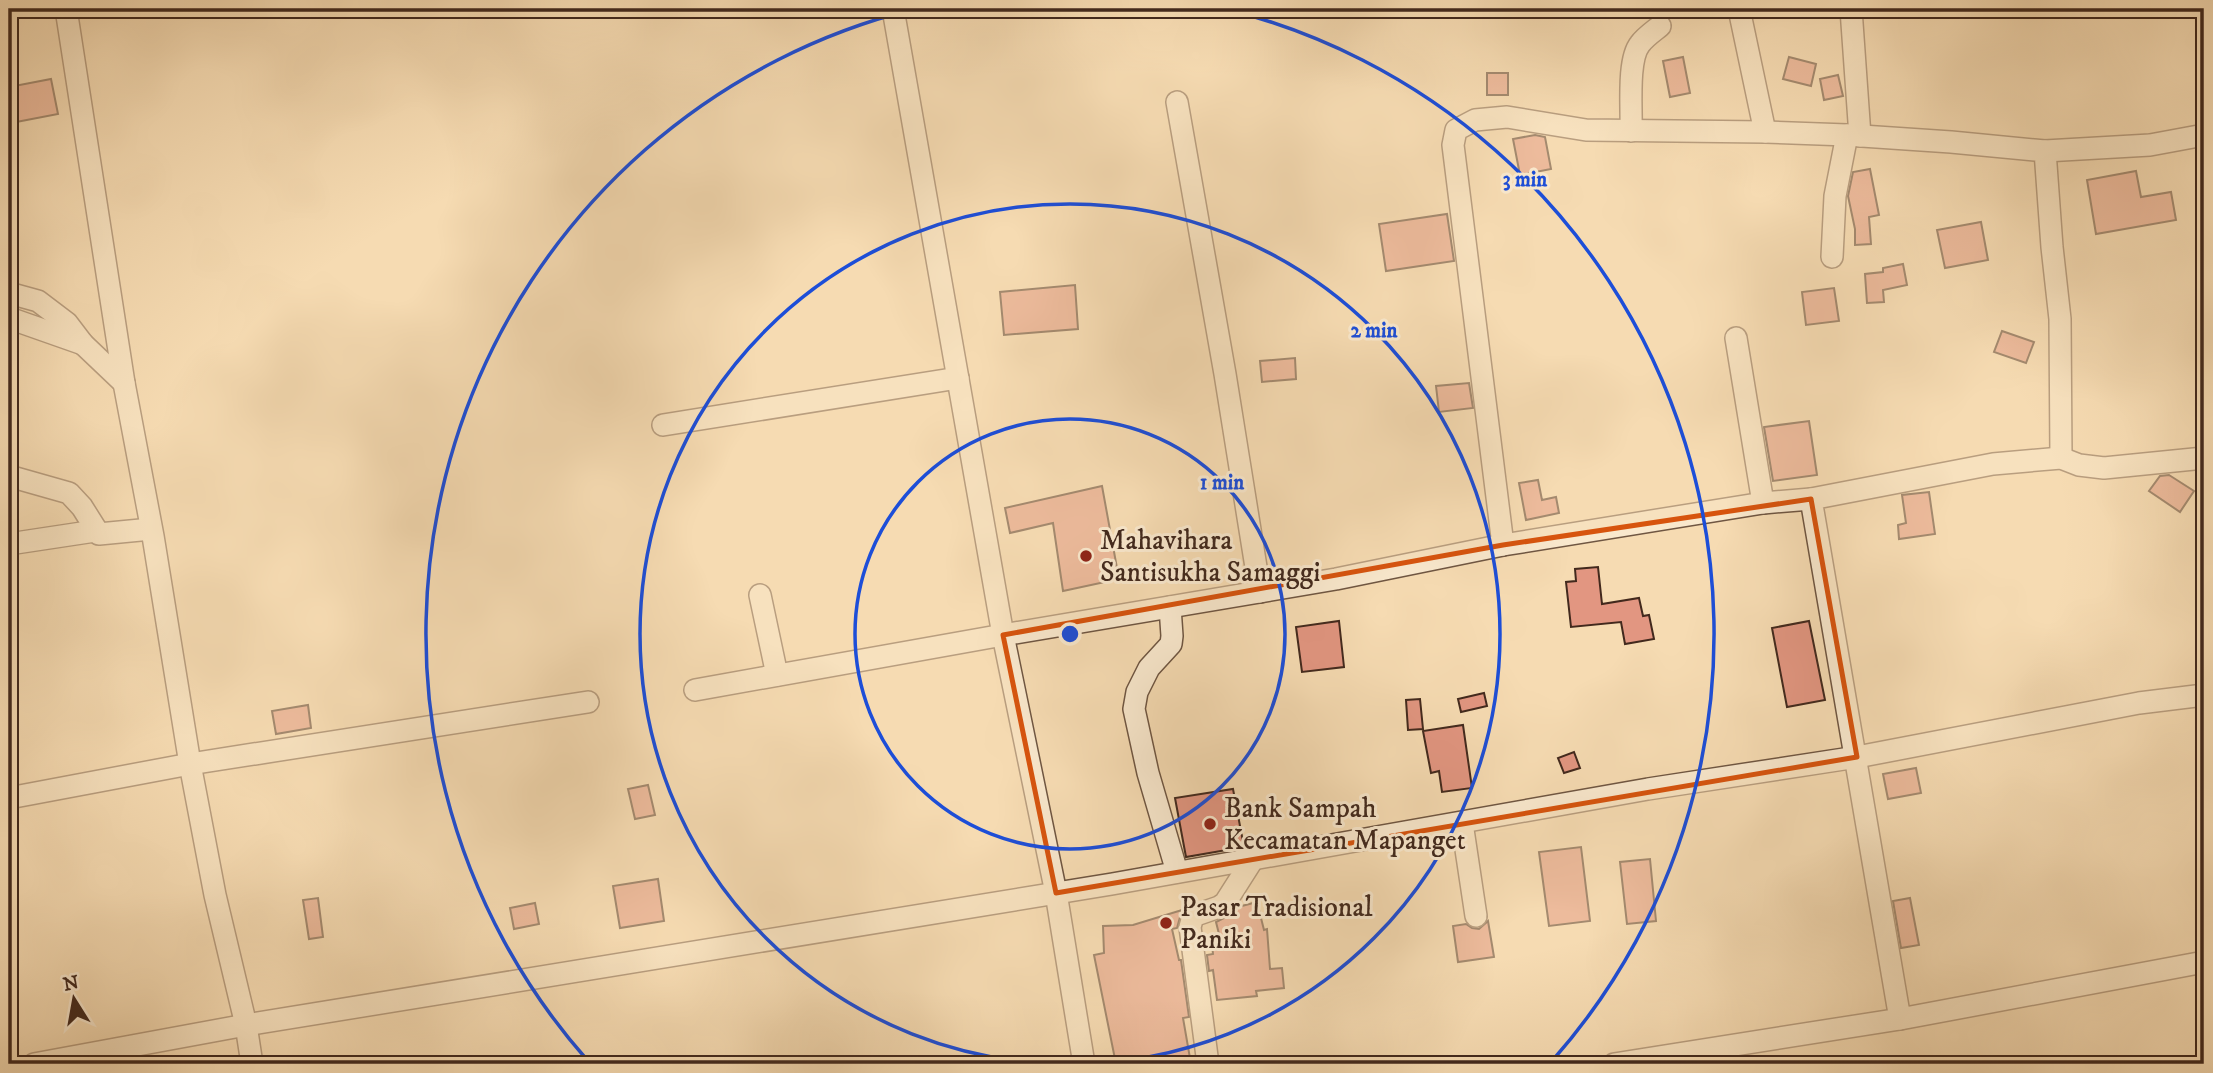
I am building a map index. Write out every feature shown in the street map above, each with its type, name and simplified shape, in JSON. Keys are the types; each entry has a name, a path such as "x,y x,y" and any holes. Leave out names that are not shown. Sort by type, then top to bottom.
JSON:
{"street":[{"path":"66,9 124,383 190,764 252,1064"},
{"path":"892,9 1003,635 1056,893 1084,1064"},
{"path":"1739,9 1765,132"},
{"path":"1832,257 1835,196 1853,136 1851,9"},
{"path":"1631,131 1633,65 1636,51 1640,43 1660,26"},
{"path":"1177,103 1260,592"},
{"path":"1503,545 1453,145 1456,130 1475,120 1507,117 1586,130 1853,136 2045,151 2150,145 2204,135"},
{"path":"2045,151 2060,318 2061,458"},
{"path":"9,293 38,301 67,323 83,344 124,383"},
{"path":"9,318 83,344"},
{"path":"1735,338 1763,503"},
{"path":"663,425 958,378"},
{"path":"695,690 1336,579 1503,545 1763,503 1811,499 1993,464 2061,458 2079,465 2104,468 2204,457"},
{"path":"9,476 69,493 82,506 99,534 151,529"},
{"path":"1811,499 1900,1019"},
{"path":"9,544 95,531"},
{"path":"760,595 777,675"},
{"path":"1170,607 1171,644 1149,668 1137,692 1135,709 1148,773 1177,872"},
{"path":"34,1064 246,1025 1056,893 1648,789 1857,757 2139,703 2204,695"},
{"path":"9,798 190,764 588,702"},
{"path":"1462,823 1476,916"},
{"path":"1208,1064 1191,919 1225,902 1253,859"},
{"path":"1614,1064 1900,1019 2204,962"}],"highlighted area":[{"path":"1811,499 1857,757 1056,893 1003,635 1503,545"}],"building":[{"path":"1683,57 1690,93 1670,97 1663,61"},
{"path":"1789,57 1816,64 1811,86 1783,79"},
{"path":"1487,73 1508,73 1508,95 1487,95"},
{"path":"1838,75 1843,96 1824,100 1820,79"},
{"path":"51,79 58,114 11,123 9,87"},
{"path":"1535,135 1545,137 1551,169 1520,175 1513,139"},
{"path":"1870,169 1879,215 1869,217 1871,244 1855,245 1855,229 1848,196 1853,172"},
{"path":"2136,171 2141,197 2171,192 2176,220 2096,234 2087,180"},
{"path":"1447,214 1454,261 1386,271 1379,224"},
{"path":"1981,222 1988,260 1945,268 1937,230"},
{"path":"1903,264 1907,285 1883,290 1884,302 1867,303 1865,274 1883,272 1883,268"},
{"path":"1075,285 1078,329 1004,335 1000,292"},
{"path":"1834,288 1839,321 1806,325 1802,292"},
{"path":"2002,331 2034,342 2026,363 1994,352"},
{"path":"1295,358 1296,379 1262,382 1260,361"},
{"path":"1469,383 1473,408 1439,412 1436,386"},
{"path":"1809,421 1817,475 1773,481 1764,427"},
{"path":"2169,475 2194,491 2180,512 2149,491 2160,476"},
{"path":"1538,480 1542,500 1556,497 1559,513 1526,520 1519,483"},
{"name":"Mahavihara Santisukha Samaggi","path":"1102,486 1119,579 1063,591 1053,523 1010,533 1005,508"},
{"path":"1929,492 1935,534 1899,539 1898,525 1906,523 1902,495"},
{"path":"1598,567 1602,604 1639,598 1643,616 1649,615 1654,639 1625,644 1621,622 1571,627 1566,582 1576,581 1575,569"},
{"path":"1339,621 1344,667 1302,672 1296,627"},
{"path":"1809,621 1825,700 1787,707 1772,628"},
{"path":"1484,693 1487,706 1461,712 1458,699"},
{"path":"1420,699 1423,729 1408,730 1406,700"},
{"path":"308,705 311,728 276,734 272,711"},
{"path":"1463,725 1472,788 1442,792 1439,771 1431,773 1423,731"},
{"path":"1574,752 1580,768 1564,773 1558,758"},
{"path":"1916,768 1921,793 1888,799 1883,774"},
{"path":"648,785 655,815 635,819 628,789"},
{"name":"Bank Sampah Kecamatan Mapanget","path":"1233,789 1244,847 1186,857 1175,798"},
{"path":"1581,847 1590,921 1549,926 1539,852"},
{"path":"1650,859 1656,921 1627,924 1620,862"},
{"path":"658,879 664,921 620,928 613,886"},
{"path":"318,898 323,937 309,939 303,900"},
{"path":"1910,898 1919,945 1901,948 1893,901"},
{"path":"1257,902 1264,930 1267,929 1270,969 1282,968 1284,988 1256,991 1257,996 1217,1000 1213,970 1209,971 1207,955 1213,954 1211,935 1219,934 1216,922 1232,914 1238,907"},
{"path":"535,903 539,924 514,929 510,908"},
{"path":"1182,910 1177,928 1172,929 1181,960 1189,1017 1183,1018 1191,1064 1116,1064 1094,955 1104,953 1103,926 1133,925"},
{"path":"1488,921 1494,957 1458,962 1453,926 1466,924 1479,929"}],"place":[{"name":"Mahavihara Santisukha Samaggi","path":"1086,556"},
{"name":"Bank Sampah Kecamatan Mapanget","path":"1210,824"},
{"name":"Pasar Tradisional Paniki","path":"1166,923"}]}
